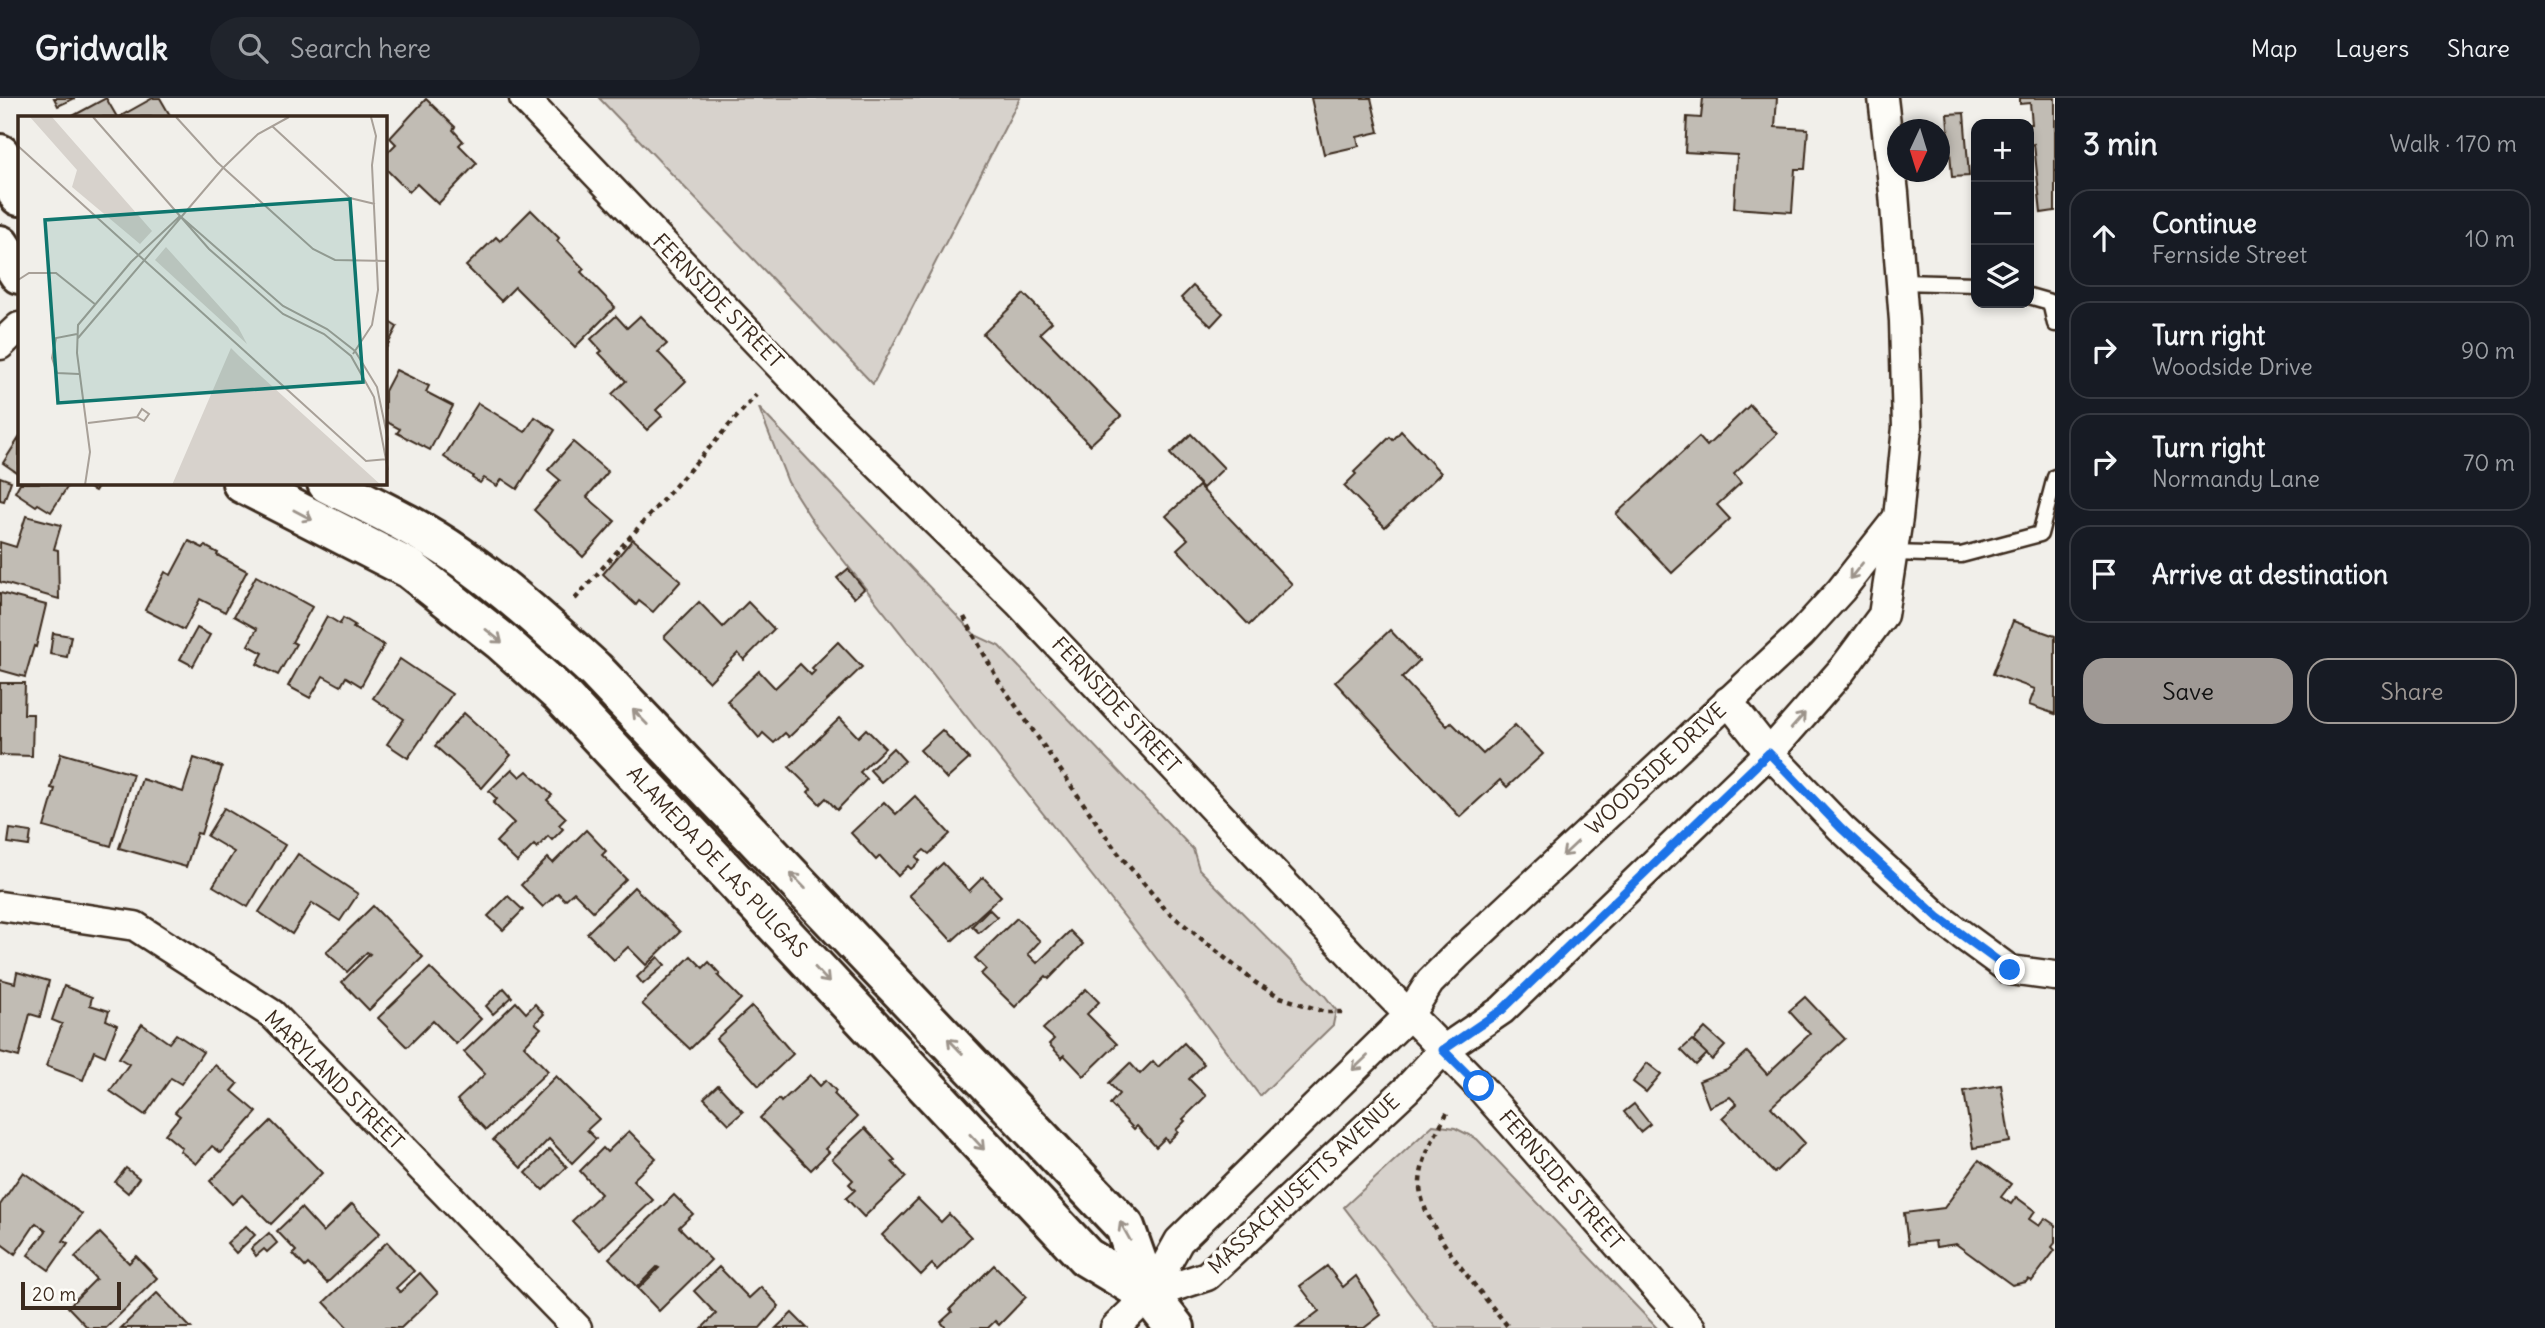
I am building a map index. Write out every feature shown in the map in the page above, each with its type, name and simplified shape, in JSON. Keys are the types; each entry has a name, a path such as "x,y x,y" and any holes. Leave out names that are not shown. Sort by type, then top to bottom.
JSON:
{"main road":[{"path":"0,155 18,194"},
{"path":"0,245 18,272"},
{"name":"ALAMEDA DE LAS PULGAS","path":"246,485 410,569 511,650 560,694 1086,1258 1149,1294"},
{"name":"ALAMEDA DE LAS PULGAS","path":"331,485 399,520 457,555 509,592 595,670 1125,1227 1149,1294 1175,1328"}],"street":[{"name":"FERNSIDE STREET","path":"524,98 827,415 1018,601 1479,1086 1691,1328"},
{"path":"1443,1050 1502,1010 1769,753 1842,670 1883,615 1908,427 1894,192 1882,98"},
{"path":"0,345 18,328"},
{"name":"WOODSIDE DRIVE","path":"1409,1015 1430,982 1801,634 1841,590 1898,518"},
{"path":"1728,701 1769,753 1841,828 1939,918 2010,970 2055,976"},
{"name":"MARYLAND STREET","path":"0,906 135,926 272,1014 577,1328"},
{"name":"MASSACHUSETTS AVENUE","path":"1115,1328 1149,1294 1179,1241 1409,1015"},
{"name":"MASSACHUSETTS AVENUE","path":"1149,1294 1208,1276 1406,1090 1443,1050"}],"lane":[{"path":"1900,282 1971,284"},
{"path":"2034,298 2049,302 2055,324"},
{"path":"1892,553 1961,555 2040,534 2055,477"}],"path":[{"path":"575,599 756,395"},
{"path":"964,617 998,680 1117,852 1167,911 1256,983 1280,997 1325,1012 1346,1012"},
{"path":"1447,1113 1427,1152 1419,1184 1428,1217 1509,1328"}],"shaded area":[{"path":"599,98 1020,98 873,384"},
{"path":"759,408 975,635 999,646 1193,849 1199,869 1336,1010 1333,1025 1260,1096 1138,934 814,523 788,482"},
{"path":"1433,1125 1455,1128 1477,1139 1657,1328 1436,1328 1344,1207"}],"building":[{"path":"54,98 75,98 58,106"},
{"path":"106,98 116,116 73,116"},
{"path":"153,98 160,98 170,116 121,116"},
{"path":"1311,98 1371,98 1379,132 1357,137 1359,146 1324,154"},
{"path":"1703,98 1777,98 1775,127 1808,129 1805,169 1795,169 1792,212 1734,208 1737,155 1685,152 1687,117 1701,118"},
{"path":"2020,98 2055,98 2055,211 2041,213 2034,119 2032,119 2030,103 2020,104"},
{"path":"426,99 455,127 453,130 463,141 459,145 477,163 438,204 417,184 409,192 387,170 387,153 396,144 390,138"},
{"path":"1964,113 1969,176 1952,177 1950,119 1947,119 1947,114"},
{"path":"531,210 559,238 557,241 584,269 581,272 615,307 575,347 515,287 501,301 466,266 496,237 500,241"},
{"path":"1193,286 1223,313 1211,326 1181,298"},
{"path":"1024,294 1052,322 1040,333 1121,416 1090,445 983,334"},
{"path":"616,316 627,328 640,316 667,344 658,352 686,381 656,410 662,416 647,430 612,394 626,381 599,353 602,351 591,339"},
{"path":"387,321 397,327 387,346"},
{"path":"396,370 429,386 426,392 453,406 430,450 397,433 400,429 387,422 387,387"},
{"path":"478,403 525,432 535,417 555,430 517,489 502,479 497,486 484,478 480,483 444,457"},
{"path":"1750,405 1777,434 1734,474 1741,483 1717,505 1730,519 1672,573 1616,514 1699,437 1707,446"},
{"path":"1401,431 1441,473 1385,527 1344,486 1356,474 1354,472 1390,437 1393,440"},
{"path":"1191,434 1224,468 1203,488 1170,454"},
{"path":"18,440 18,473 3,463"},
{"path":"573,442 608,472 587,497 615,521 583,557 534,510 560,480 548,470"},
{"path":"0,477 11,481 4,501 0,500"},
{"path":"19,485 69,485 51,512 15,492"},
{"path":"83,485 99,485 95,491"},
{"path":"1199,486 1292,584 1249,625 1177,549 1188,539 1166,516"},
{"path":"26,516 61,525 54,549 58,550 59,599 0,582 0,542 16,547"},
{"path":"633,539 681,581 653,612 639,601 636,605 603,574"},
{"path":"189,541 203,548 205,546 247,571 225,612 200,599 184,630 145,610 165,572 171,575"},
{"path":"848,569 864,589 854,598 837,578"},
{"path":"256,576 312,607 292,642 296,644 278,675 257,664 263,653 248,645 257,629 234,616"},
{"path":"0,593 46,605 36,647 34,646 25,677 0,670"},
{"path":"699,602 723,627 748,602 774,629 744,660 738,653 709,682 664,637"},
{"path":"327,616 340,624 343,618 355,625 353,628 384,645 361,686 346,677 341,686 323,676 310,698 288,686"},
{"path":"2013,621 2055,636 2055,714 2029,705 2035,689 1993,674"},
{"path":"197,628 210,635 193,666 180,659"},
{"path":"1390,630 1419,661 1402,678 1447,726 1451,722 1483,754 1515,725 1543,754 1507,787 1500,780 1460,817 1335,682"},
{"path":"53,633 71,636 67,657 50,654"},
{"path":"838,642 862,667 789,737 785,733 774,743 763,733 759,738 727,701 759,671 775,688 800,664 811,675 815,671 812,668"},
{"path":"400,659 452,694 408,758 387,744 404,719 373,698"},
{"path":"0,683 25,683 24,714 33,714 32,756 0,755"},
{"path":"464,713 511,755 482,788 435,746"},
{"path":"840,718 858,737 866,729 885,748 860,772 867,779 837,810 826,798 820,804 808,792 811,789 789,767"},
{"path":"942,730 969,759 947,779 920,750"},
{"path":"893,748 905,761 881,782 870,770"},
{"path":"61,753 133,774 111,846 44,827 55,789 51,788"},
{"path":"194,758 222,767 201,834 197,833 186,867 119,848 142,779 183,792"},
{"path":"512,769 520,777 527,771 552,795 547,800 566,818 559,825 563,829 552,840 548,836 537,848 534,845 517,862 496,842 514,823 493,803 497,799 489,791"},
{"path":"915,796 950,834 929,854 924,850 916,857 920,861 911,869 908,866 898,876 880,856 876,860 851,833 884,802 896,814"},
{"path":"224,808 285,845 248,907 213,886 234,852 207,836"},
{"path":"10,829 31,832 29,846 8,843"},
{"path":"586,830 606,851 602,855 626,879 593,911 574,892 565,900 558,893 543,907 521,885 548,858 553,863"},
{"path":"298,854 358,894 340,921 312,903 292,934 259,912"},
{"path":"943,863 969,891 983,877 1001,896 952,941 909,895"},
{"path":"634,887 680,932 646,965 628,947 614,960 587,933"},
{"path":"508,896 523,910 503,930 488,916"},
{"path":"373,906 423,957 369,1010 342,982 370,954 367,952 347,972 326,952"},
{"path":"989,909 997,917 979,933 972,926"},
{"path":"1017,918 1040,941 1028,954 1037,963 1070,931 1083,944 1049,979 1046,976 1015,1007 981,974 986,969 975,958"},
{"path":"691,956 703,968 709,962 720,974 718,976 741,999 690,1049 642,1004"},
{"path":"658,957 665,965 643,984 637,977"},
{"path":"430,968 481,1019 456,1044 433,1021 407,1047 378,1018"},
{"path":"17,972 49,981 40,1017 30,1014 19,1057 0,1052 0,979 15,983"},
{"path":"64,986 92,997 90,1005 109,1011 106,1020 117,1025 105,1056 94,1051 83,1080 46,1066 62,1024 52,1020"},
{"path":"504,988 512,997 493,1014 486,1006"},
{"path":"1086,989 1099,1002 1087,1014 1117,1044 1084,1076 1049,1044 1054,1039 1043,1029"},
{"path":"1805,997 1845,1039 1771,1107 1805,1143 1774,1173 1722,1118 1737,1104 1730,1097 1709,1107 1699,1081 1727,1070 1747,1052 1767,1074 1810,1034 1789,1011"},
{"path":"516,1002 526,1013 535,1004 544,1014 535,1023 541,1028 524,1046 548,1071 486,1130 457,1100 485,1074 464,1052"},
{"path":"752,1006 793,1054 759,1086 716,1039"},
{"path":"142,1024 169,1043 176,1034 203,1052 181,1084 171,1078 145,1115 110,1091 129,1064 119,1058"},
{"path":"1705,1028 1725,1046 1712,1060 1693,1041"},
{"path":"1692,1040 1707,1054 1696,1065 1681,1050"},
{"path":"1184,1043 1204,1064 1189,1079 1206,1096 1183,1119 1185,1121 1176,1130 1178,1132 1168,1142 1165,1138 1156,1147 1137,1126 1134,1129 1110,1104 1119,1094 1109,1083 1130,1063 1140,1074 1153,1061 1158,1067"},
{"path":"1647,1063 1661,1074 1646,1092 1633,1082"},
{"path":"215,1065 238,1084 232,1091 257,1112 221,1153 212,1146 196,1164 165,1134 180,1116 175,1112"},
{"path":"810,1075 820,1086 826,1080 836,1091 834,1094 857,1117 825,1149 829,1152 811,1170 760,1118"},
{"path":"556,1076 599,1119 587,1130 596,1139 572,1163 549,1139 521,1168 493,1140"},
{"path":"718,1085 743,1112 729,1124 704,1098"},
{"path":"2001,1085 2010,1142 1973,1148 1964,1091"},
{"path":"1634,1104 1650,1124 1640,1132 1624,1112"},
{"path":"271,1121 322,1173 271,1224 242,1195 232,1204 210,1181"},
{"path":"865,1128 895,1160 892,1162 906,1177 864,1217 846,1198 855,1190 849,1184 853,1180 832,1159"},
{"path":"629,1131 656,1158 633,1180 653,1200 600,1250 572,1221 601,1194 580,1171 603,1148 607,1152"},
{"path":"550,1149 567,1167 543,1190 526,1173"},
{"path":"1979,1160 2011,1184 2001,1197 2011,1204 2016,1197 2035,1211 2029,1219 2039,1226 2045,1218 2055,1225 2055,1243 2052,1247 2055,1250 2032,1281 2028,1279 2026,1282 2012,1285 1956,1244 1936,1247 1935,1241 1908,1244 1904,1213 1944,1208"},
{"path":"126,1168 139,1178 128,1193 115,1182"},
{"path":"23,1172 82,1214 63,1241 68,1243 49,1270 28,1255 46,1231 36,1223 15,1254 0,1243 0,1205"},
{"path":"674,1195 693,1214 679,1227 711,1260 659,1311 638,1289 659,1268 637,1287 609,1258"},
{"path":"918,1199 941,1222 949,1214 971,1237 937,1270 932,1264 921,1275 882,1235"},
{"path":"352,1204 380,1233 327,1283 308,1264 305,1267 293,1254 296,1251 277,1231 301,1208 323,1232"},
{"path":"246,1226 255,1235 236,1253 227,1243"},
{"path":"100,1233 129,1263 136,1256 157,1278 106,1328 88,1328 68,1307 96,1279 75,1257"},
{"path":"269,1233 277,1243 267,1252 264,1249 256,1256 251,1249"},
{"path":"387,1242 414,1271 396,1288 400,1292 420,1273 438,1293 401,1328 348,1328 324,1302"},
{"path":"994,1265 1026,1297 999,1325 995,1321 988,1328 946,1328 941,1322 952,1312 950,1309"},
{"path":"1327,1266 1343,1287 1356,1276 1381,1315 1364,1328 1297,1328 1319,1311 1300,1286"},
{"path":"719,1267 749,1298 761,1287 779,1306 760,1328 702,1328 716,1314 694,1291"},
{"path":"157,1293 191,1328 121,1328"},
{"path":"792,1313 807,1328 776,1328"}],"route":[{"path":"1479,1086 1443,1050 1502,1010 1769,753 1841,828 1939,918 2010,970"}]}
